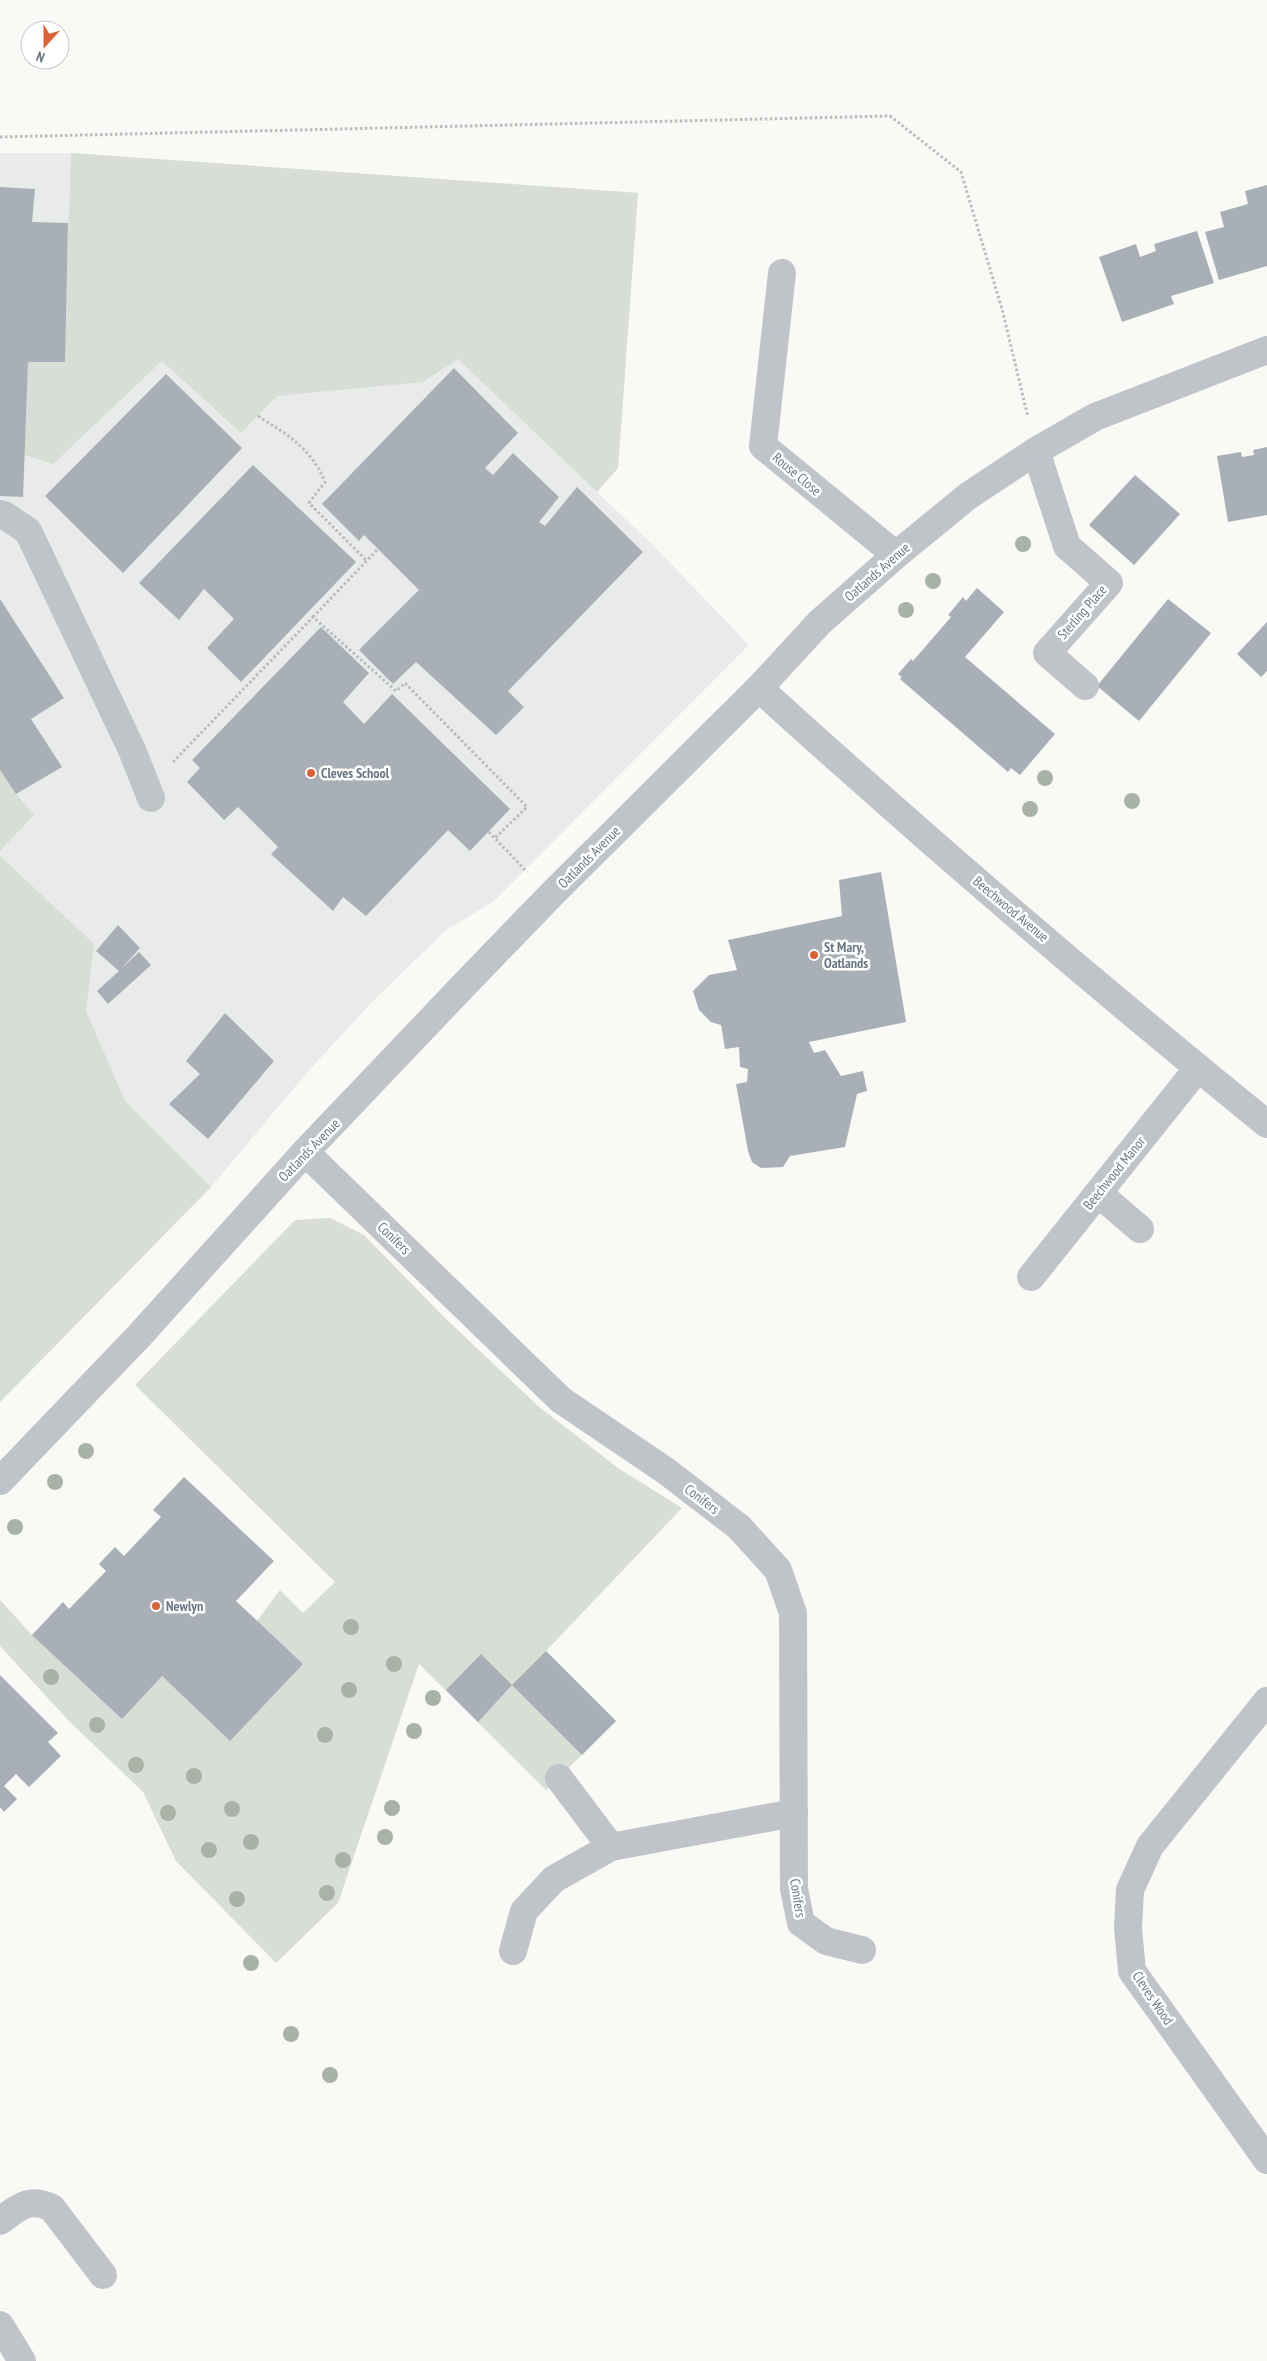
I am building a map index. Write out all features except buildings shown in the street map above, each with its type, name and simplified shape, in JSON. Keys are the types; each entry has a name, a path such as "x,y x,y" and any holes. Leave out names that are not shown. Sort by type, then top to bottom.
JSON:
{"street":[{"name":"Rouse Close","path":"782,273 763,446 896,555"},
{"name":"Oatlands Avenue","path":"0,1481 139,1336 305,1152 551,895 759,688 820,622 896,555 968,496 1036,451 1095,417 1188,379 1267,350"},
{"name":"Sterling Place","path":"1036,451 1066,546 1109,583 1046,653 1085,686"},
{"path":"0,514 28,531 132,750 149,794"},
{"name":"Beechwood Avenue","path":"759,688 876,794 1198,1068 1267,1124"},
{"name":"Beechwood Manor","path":"1030,1278 1198,1068"},
{"name":"Conifers","path":"305,1152 561,1400 666,1472 739,1527 778,1570 793,1613 794,1889 802,1923 826,1941 862,1950"},
{"path":"1098,1193 1140,1229"},
{"name":"Cleves Wood","path":"1267,1701 1150,1846 1130,1890 1128,1928 1132,1971 1267,2160"},
{"path":"559,1778 611,1847"},
{"path":"513,1951 524,1911 554,1879 611,1847 794,1813"},
{"path":"0,2221 24,2204 40,2203 52,2208 104,2275"},
{"path":"0,2325 22,2361"}],"path":[{"path":"0,137 890,116 961,172 1002,309 1036,451"},
{"path":"258,416 298,441 319,468 325,482 309,504 367,560"},
{"path":"149,794 378,549"},
{"path":"313,617 396,691 405,683 527,807 495,838"},
{"path":"489,832 551,895"}],"shaded area":[{"name":"Cleves School","path":"0,153 71,153 638,193 618,468 597,492 651,543 749,645 494,901 445,931 371,1003 304,1076 211,1187 0,1402"},
{"path":"71,153 638,193 618,468 597,492 458,359 423,382 277,396 241,433 162,361 53,464 24,455 28,362 64,362"},
{"path":"0,770 16,794 34,815 0,851"},
{"path":"0,856 94,944 86,1011 125,1101 211,1187 0,1402"},
{"path":"330,1218 364,1235 443,1316 538,1406 618,1468 682,1508 546,1651 616,1721 546,1790 419,1664 338,1903 276,1963 176,1861 143,1792 69,1721 0,1646 0,1600 32,1635 162,1676 230,1741 257,1621 280,1590 303,1613 335,1582 135,1385 295,1220"}],"place":[{"name":"Cleves School","path":"311,773"},
{"name":"St Mary, Oatlands","path":"814,955"},
{"name":"Newlyn","path":"156,1606"}]}
